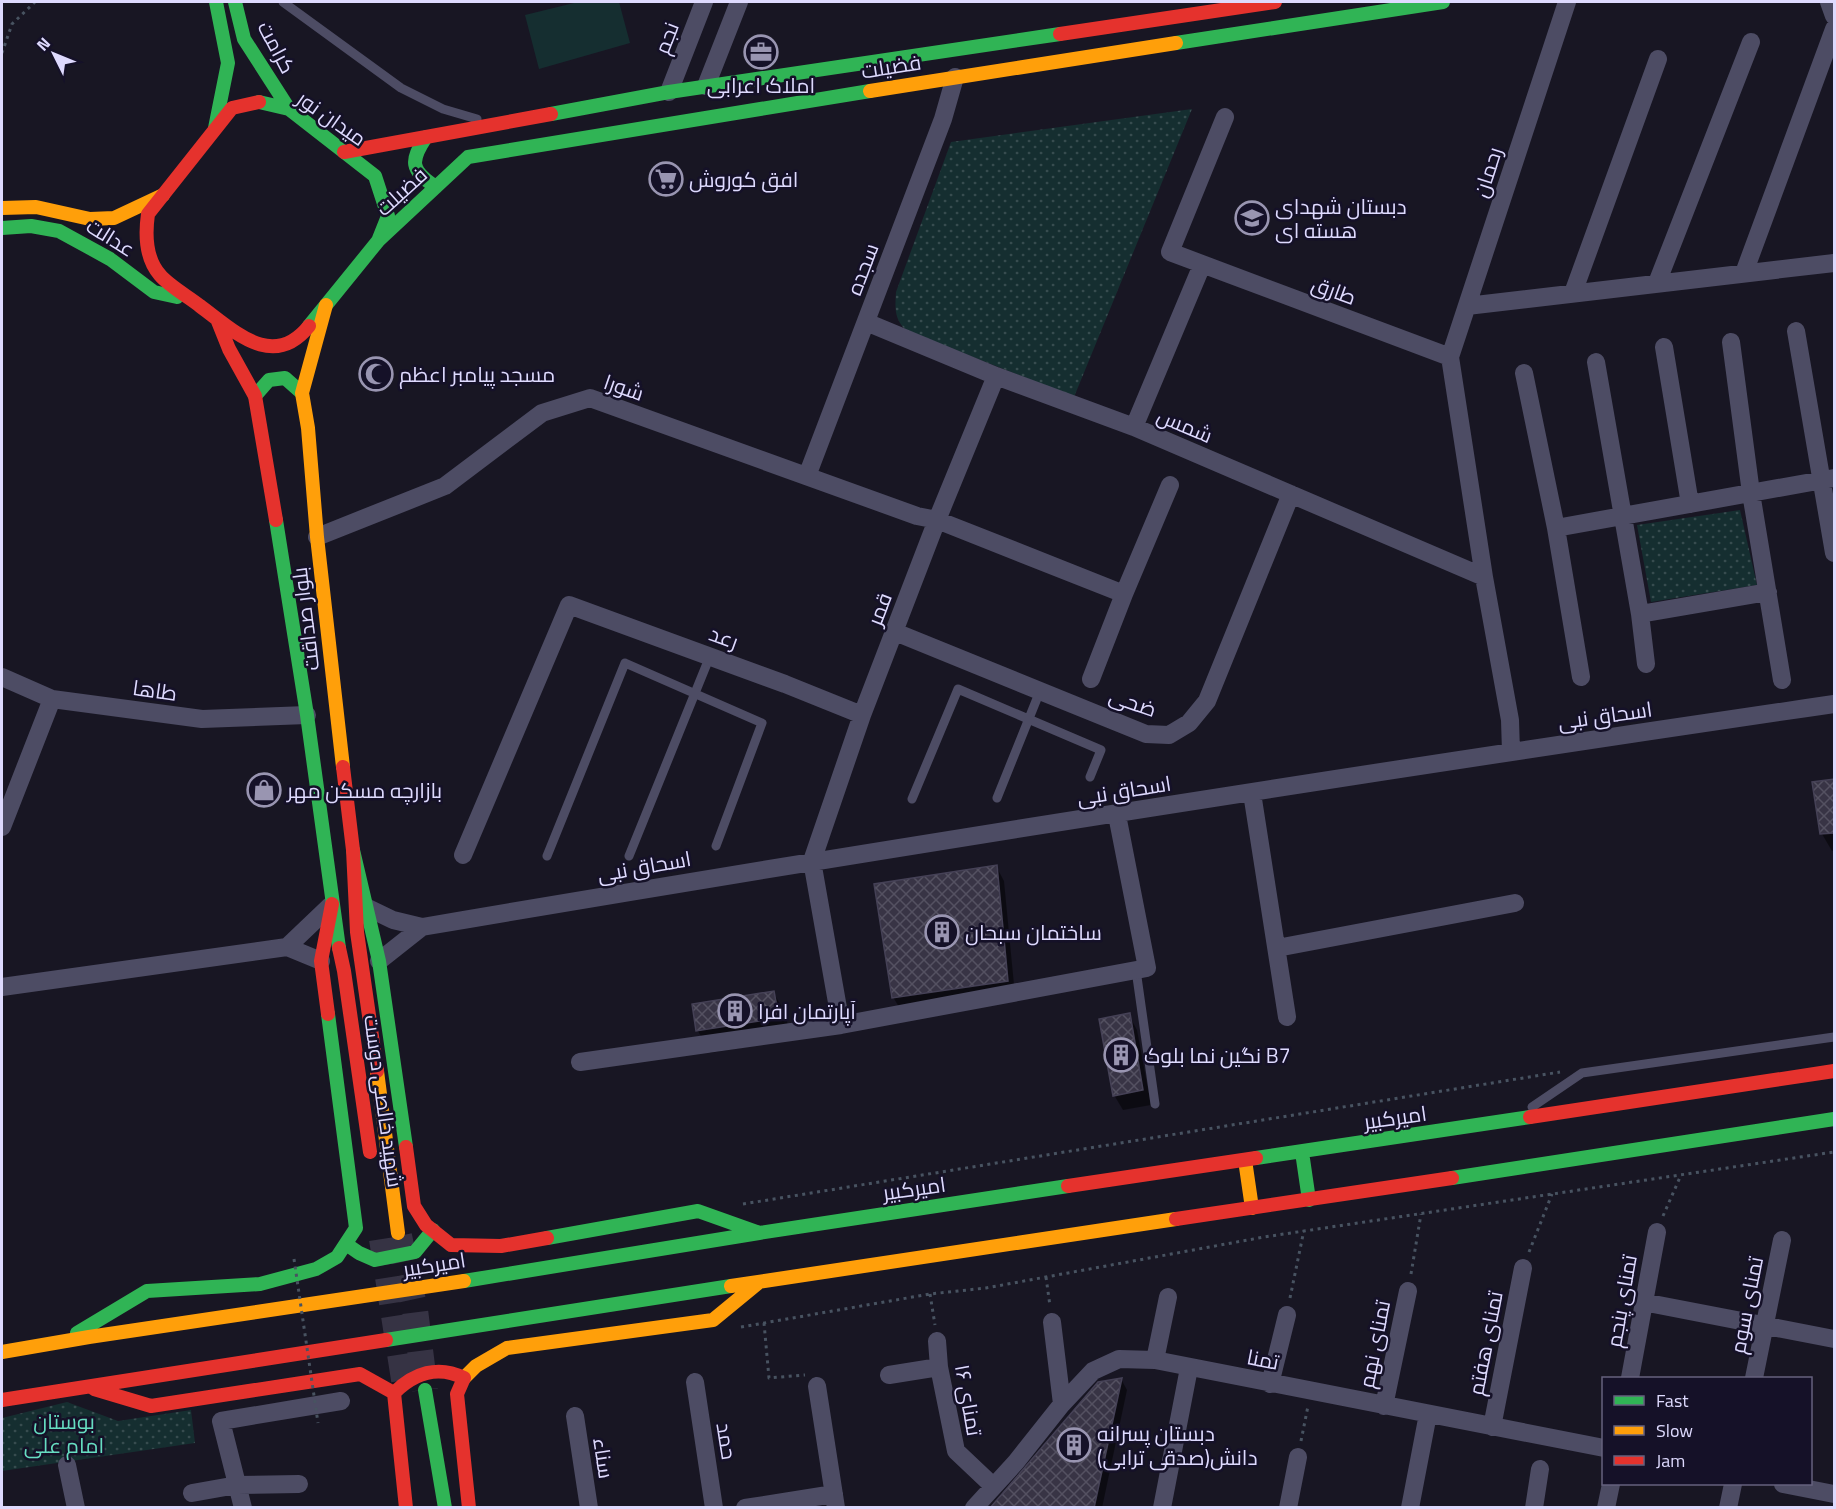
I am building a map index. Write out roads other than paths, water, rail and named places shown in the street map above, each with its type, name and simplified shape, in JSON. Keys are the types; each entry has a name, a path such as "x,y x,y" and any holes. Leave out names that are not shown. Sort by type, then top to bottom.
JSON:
{"main road":[{"name":"کرامت","path":"214,130 228,63 216,2"},
{"name":"کرامت","path":"235,2 244,39 289,109"},
{"name":"فضیلت","path":"344,152 493,124 668,108 1179,10 1275,2"},
{"name":"فضیلت","path":"378,241 468,157 668,108 704,102 955,77 1443,2"},
{"name":"میدان نور","path":"260,102 289,109 375,176 388,216 378,241 304,333 282,347 259,345 240,336 160,274 149,254 145,234 148,214 232,108 260,102"},
{"path":"426,137 415,155 416,170 425,181 436,187"},
{"name":"عدالت","path":"2,208 36,207 90,219 114,218 164,195"},
{"name":"عدالت","path":"2,228 31,226 59,231 110,259 154,292 193,300"},
{"name":"بلوار صداقت","path":"326,305 302,393 308,428 316,537 353,850 357,932"},
{"name":"بلوار صداقت","path":"217,318 229,349 255,396 263,434 307,715 335,930"},
{"path":"255,396 269,380 285,378 302,393"},
{"path":"353,850 379,961 414,1206 426,1225 451,1245 501,1246 698,1211 759,1233"},
{"path":"62,1342 147,1291 260,1284 316,1269 337,1257 356,1228 321,961 332,904"},
{"name":"شهید خالصی دوست","path":"335,930 344,971 372,1167"},
{"name":"شهید خالصی دوست","path":"357,932 398,1233"},
{"name":"امیرکبیر","path":"2,1352 479,1279 759,1233 1834,1071"},
{"path":"2,1400 759,1282 1834,1119"},
{"path":"1302,1152 1309,1200"},
{"path":"1245,1160 1252,1208"},
{"path":"346,1244 375,1260 415,1252 433,1230"},
{"path":"469,1508 456,1395 464,1378 476,1366 507,1348 713,1320 759,1282"},
{"path":"406,1508 401,1386 424,1374 447,1371 464,1378"},
{"path":"87,1386 151,1406 360,1374 400,1393 411,1427"},
{"path":"425,1390 445,1508"}],"street":[{"name":"نجم","path":"668,108 704,2"},
{"path":"704,102 739,2"},
{"name":"رحمان","path":"1450,357 1567,2"},
{"path":"1829,2 1834,16"},
{"path":"1744,273 1834,29"},
{"path":"1657,283 1751,42"},
{"path":"1573,293 1658,59"},
{"name":"سجده","path":"807,476 943,119 955,77"},
{"name":"طارق","path":"1225,117 1170,252 1450,357"},
{"path":"1467,306 1834,263"},
{"path":"1134,427 1202,265"},
{"name":"شمس","path":"866,322 996,376 1134,427 1484,577"},
{"path":"1797,330 1829,479 1834,553"},
{"path":"1731,342 1751,493 1782,680"},
{"path":"1664,347 1690,504"},
{"path":"1450,357 1484,577 1510,720 1511,752"},
{"path":"1596,362 1624,516 1646,664"},
{"path":"1524,373 1556,528 1581,677"},
{"name":"قمر","path":"812,861 862,715 937,520 996,376"},
{"name":"شورا","path":"316,537 445,486 542,413 590,398 917,516 937,520 1124,594"},
{"path":"1556,528 1829,479"},
{"path":"1091,678 1170,485"},
{"name":"ضحی","path":"895,632 1146,734 1169,735 1190,723 1207,701 1291,495"},
{"path":"1640,614 1768,592"},
{"name":"رعد","path":"463,855 569,604 862,715"},
{"name":"طاها","path":"2,677 52,699 202,719 307,715"},
{"path":"2,827 52,699"},
{"name":"اسحاق نبی","path":"422,927 812,861 1834,704"},
{"path":"1252,793 1287,1017"},
{"path":"580,1062 841,1025 1147,968 1118,814"},
{"path":"812,861 841,1025"},
{"path":"1277,948 1515,903"},
{"path":"287,946 332,904"},
{"path":"366,907 393,920 422,927"},
{"path":"379,961 422,927"},
{"path":"2,987 287,946 321,961"},
{"name":"تمنای پنجم","path":"1630,1377 1657,1232"},
{"name":"تمنای سوم","path":"1754,1377 1782,1240"},
{"name":"تمنای هفتم","path":"1492,1427 1523,1268"},
{"name":"تمنای نهم","path":"1384,1406 1408,1291"},
{"path":"1155,1360 1168,1297"},
{"path":"1643,1302 1834,1339"},
{"path":"1270,1384 1287,1315"},
{"path":"1052,1322 1062,1404"},
{"name":"تمنای ۱۶","path":"937,1341 939,1367 956,1451 993,1486"},
{"name":"تمنا","path":"974,1508 1093,1371 1119,1359 1155,1360 1602,1448"},
{"path":"890,1375 939,1367"},
{"path":"1162,1508 1189,1368"},
{"name":"حمد","path":"695,1382 714,1508"},
{"path":"745,1508 835,1501 818,1386"},
{"path":"243,1508 221,1422 341,1401"},
{"path":"1410,1508 1428,1414"},
{"name":"سناء","path":"575,1416 589,1508"},
{"path":"1288,1508 1298,1457"},
{"path":"67,1465 76,1508"},
{"path":"1534,1508 1540,1469"},
{"path":"192,1493 237,1485 299,1484"},
{"path":"1606,1508 1611,1485"},
{"path":"1728,1508 1733,1485"},
{"path":"1788,1485 1834,1494"}],"lane":[{"path":"283,2 401,88 443,109 493,124"},
{"path":"629,856 710,656"},
{"path":"547,856 625,663 762,723 716,846"},
{"path":"912,799 958,689 1101,750 1090,777"},
{"path":"997,798 1040,691"},
{"path":"1136,970 1155,1104"},
{"path":"1511,1121 1582,1073 1834,1037"}],"tunnel":[{"path":"399,1236 415,1310 425,1390"},
{"path":"382,1239 406,1392"}],"place":[{"name":"املاک اعرابی","path":"761,52"},
{"name":"افق کوروش","path":"666,179"},
{"name":"دبستان شهدای هسته ای","path":"1252,218"},
{"name":"مسجد پیامبر اعظم","path":"376,374"},
{"name":"بازارچه مسکن مهر","path":"264,790"},
{"name":"ساختمان سبحان","path":"942,932"},
{"name":"آپارتمان افرا","path":"735,1011"},
{"name":"نگین نما بلوک B7","path":"1121,1055"},
{"name":"دبستان پسرانه دانش(صدقی ترابی)","path":"1074,1445"}],"park label":[{"name":"بوستان امام علی","path":"64,1433"}]}
